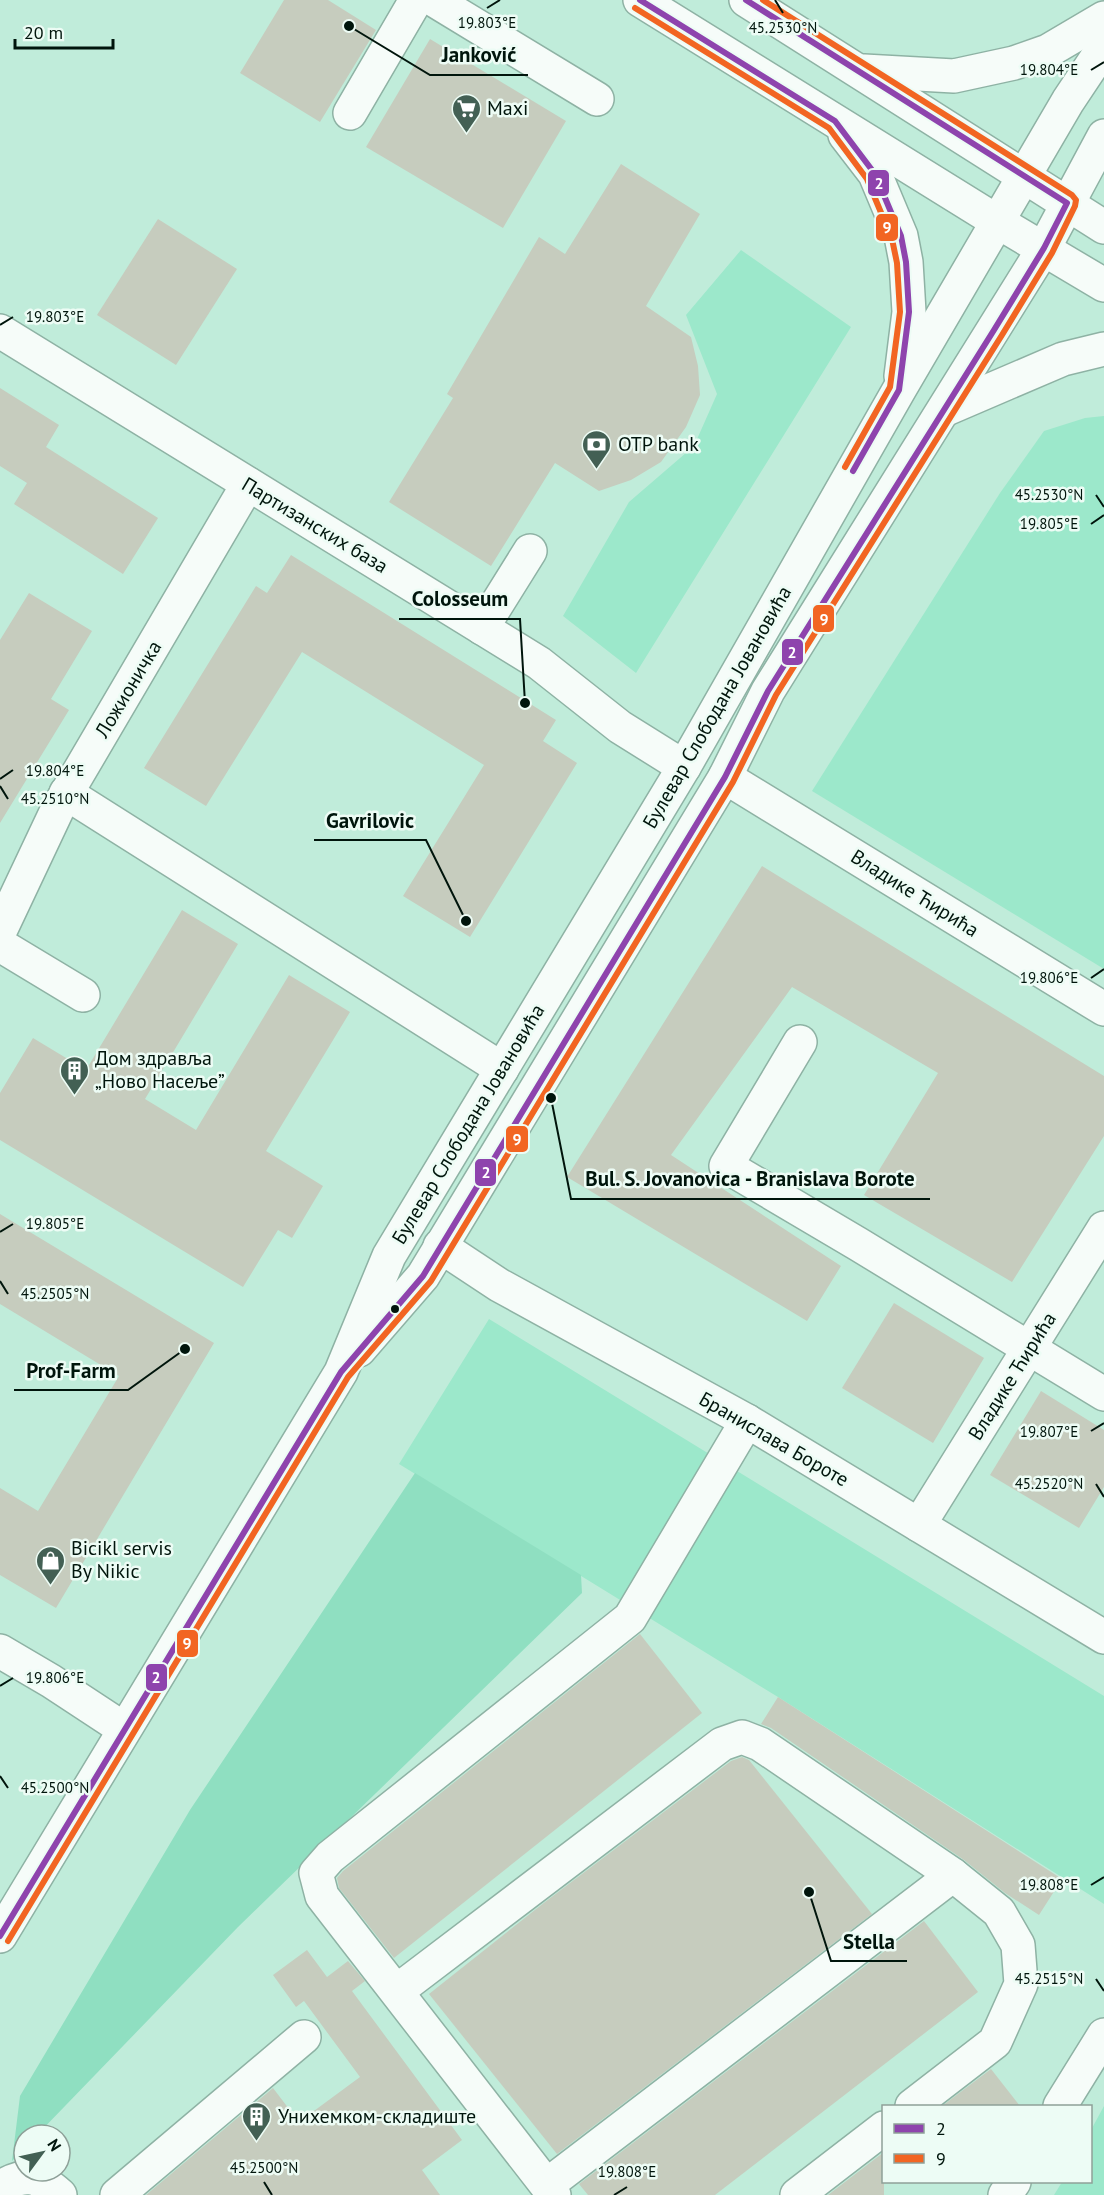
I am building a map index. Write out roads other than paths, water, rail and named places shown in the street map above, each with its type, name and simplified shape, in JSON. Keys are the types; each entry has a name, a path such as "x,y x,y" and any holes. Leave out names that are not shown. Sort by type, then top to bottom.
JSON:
{"street":[{"path":"350,113 416,0"},
{"path":"434,0 597,99"},
{"path":"640,0 1104,285"},
{"path":"746,0 984,150 1024,178 1104,226"},
{"path":"860,71 954,76 1014,63 1048,51 1104,18"},
{"name":"Булевар Слободана Јовановића","path":"0,1936 341,1372 389,1256 684,767 899,390 1068,101 1104,47"},
{"path":"835,121 875,174 901,236 906,262 909,312 899,390"},
{"name":"Булевар Слободана Јовановића","path":"341,1372 423,1276 725,777 768,691 1044,248 1104,136"},
{"name":"Партизанских база","path":"0,331 539,663 620,727 684,767"},
{"path":"944,410 1063,359 1104,349"},
{"name":"Ложионичка","path":"0,932 66,793 248,484"},
{"path":"482,628 530,551"},
{"name":"Владике Ћирића","path":"725,777 1104,1008"},
{"path":"66,793 502,1069"},
{"path":"0,945 83,995"},
{"path":"800,1042 726,1166 1104,1394"},
{"name":"Владике Ћирића","path":"919,1525 1104,1228"},
{"name":"Бранислава Бороте","path":"440,1246 500,1285 747,1421 1104,1637"},
{"path":"747,1421 630,1618 330,1857 316,1873 322,1896 551,2190 953,1875"},
{"path":"0,1652 51,1681 124,1730"},
{"path":"397,1991 722,1744 742,1737 760,1744 953,1875 999,1912 1018,1945 1021,1984 995,2042 913,2105"},
{"path":"1061,2105 1104,2035"},
{"path":"117,2195 304,2037"},
{"path":"797,2195 882,2130"},
{"path":"0,2188 19,2178 33,2177 47,2184 60,2195"}],"place":[{"name":"Janković","path":"349,26"},
{"name":"Maxi","path":"466,134"},
{"name":"OTP bank","path":"597,470"},
{"name":"Colosseum","path":"525,703"},
{"name":"Gavrilovic","path":"466,921"},
{"name":"Дом здравља „Ново Насеље”","path":"74,1096"},
{"name":"Bul. S. Jovanovica - Branislava Borote","path":"551,1098"},
{"name":"Prof-Farm","path":"185,1349"},
{"name":"Bicikl servis By Nikic","path":"50,1586"},
{"name":"Stella","path":"809,1892"},
{"name":"Унихемком-складиште","path":"257,2142"}]}
